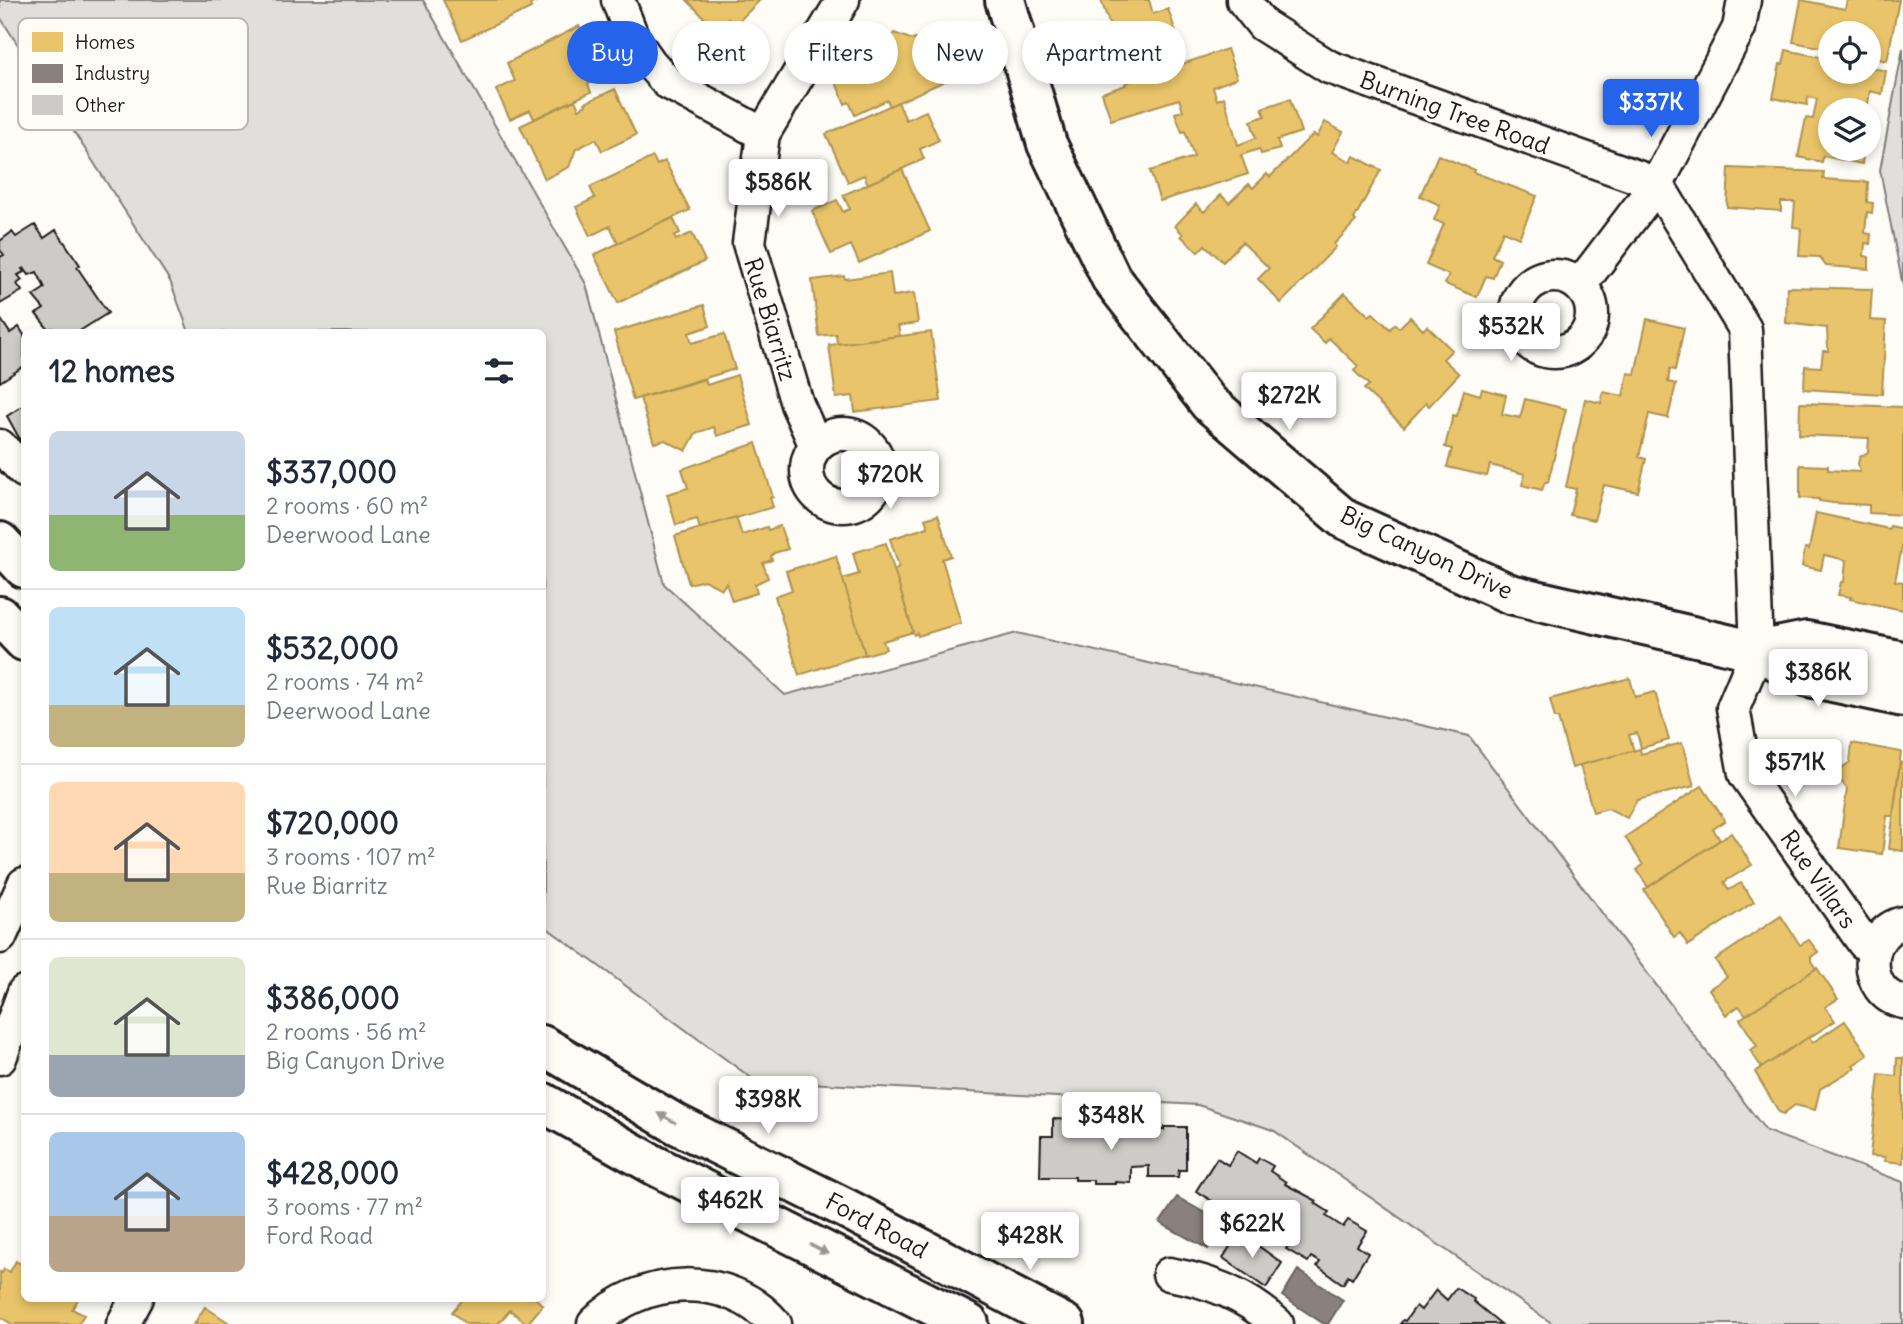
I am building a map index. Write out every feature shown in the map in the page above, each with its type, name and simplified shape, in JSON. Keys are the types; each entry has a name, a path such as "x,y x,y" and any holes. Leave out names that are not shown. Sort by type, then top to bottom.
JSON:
{"street":[{"path":"618,0 633,39 667,82 763,134"},
{"name":"Rue Biarritz","path":"816,446 797,404 749,243 763,134 844,0"},
{"name":"Big Canyon Drive","path":"1005,0 1047,144 1111,278 1209,403 1344,519 1510,594 1757,651 1809,677 1903,697"},
{"name":"Burning Tree Road","path":"1243,0 1262,25 1329,67 1657,184"},
{"path":"1580,285 1657,184 1739,28 1744,0"},
{"path":"1657,184 1745,330 1757,651"},
{"path":"0,446 21,468"},
{"path":"0,542 21,565"},
{"path":"0,616 21,638"},
{"name":"Big Canyon Drive","path":"1757,651 1807,641 1903,661"},
{"name":"Rue Villars","path":"1757,651 1733,708 1745,774 1864,943 1875,946"},
{"path":"0,937 21,891"},
{"name":"Rue Villars","path":"1903,923 1884,933 1875,946 1871,962 1874,978 1882,991 1896,1001 1903,1002"},
{"path":"0,1058 21,1000"},
{"name":"Ford Road","path":"546,1047 676,1124 847,1209 1065,1324"},
{"name":"Ford Road","path":"546,1104 656,1166 954,1321"},
{"path":"954,1321 967,1272"},
{"path":"1170,1274 1200,1279 1226,1289 1268,1315 1277,1324"},
{"path":"594,1324 603,1314 625,1299 649,1289 682,1284 733,1294 756,1307 775,1324"},
{"path":"123,1324 135,1302"}],"shaded area":[{"path":"0,0 423,0 586,284 664,584 785,695 1017,633 1469,736 1766,1131 1903,1182 1903,1324 1553,1324 1273,1130 1198,1105 754,1080 546,927 546,329 188,329 170,281 73,130 248,130 248,18 18,18 18,45 0,17"},
{"path":"1903,48 1903,286 1880,170"}],"building: Homes":[{"path":"443,0 537,1 530,5 531,8 462,40"},
{"path":"687,0 760,0 739,21 707,21"},
{"path":"1101,0 1149,0 1153,14 1168,9 1172,21 1108,21"},
{"path":"1801,0 1845,9 1847,0 1899,0 1887,61 1881,60 1881,21 1818,21 1818,47 1793,42"},
{"path":"567,32 567,84 588,84 591,92 534,119 530,110 510,119 496,90 515,81 507,63"},
{"path":"898,34 912,40 912,84 938,84 890,106 887,100 855,115 849,102 845,104 837,84 898,84"},
{"path":"1227,49 1237,78 1213,87 1217,100 1224,97 1238,145 1256,138 1251,121 1265,116 1262,108 1290,99 1301,132 1277,140 1280,149 1261,154 1259,149 1241,155 1248,174 1160,201 1150,171 1194,157 1175,113 1183,111 1179,99 1111,120 1102,93 1126,84 1186,84 1186,63"},
{"path":"1786,50 1818,57 1818,84 1881,84 1881,70 1886,71 1882,94 1870,91 1869,98 1818,98 1818,161 1822,162 1798,157 1806,118 1813,119 1817,99 1808,97 1807,105 1773,98 1780,64 1783,64"},
{"path":"615,89 636,135 602,151 596,139 576,149 569,167 545,179 520,126 575,100 579,109 586,105 585,103"},
{"path":"898,102 906,120 926,111 939,140 920,149 924,159 868,184 864,175 848,182 826,134"},
{"path":"1325,122 1343,132 1332,152 1351,162 1354,156 1381,170 1354,219 1356,221 1334,244 1336,247 1281,303 1258,279 1269,268 1242,242 1223,262 1205,245 1198,252 1181,236 1183,234 1175,226 1196,204 1204,212 1221,195 1229,203 1249,184 1253,188 1267,174 1270,177 1314,134 1317,137"},
{"path":"1438,155 1474,170 1473,172 1537,196 1519,238 1503,231 1492,256 1500,260 1493,278 1486,276 1477,297 1445,284 1449,275 1426,265 1444,224 1434,220 1440,205 1420,196"},
{"path":"653,157 657,165 665,161 690,210 618,243 610,226 590,236 576,207 595,198 590,187"},
{"path":"1729,168 1824,172 1823,179 1868,182 1867,202 1873,203 1872,213 1867,212 1865,233 1871,234 1870,244 1865,243 1864,256 1869,257 1869,269 1826,266 1819,257 1799,256 1801,228 1793,227 1795,202 1781,202 1781,211 1727,207"},
{"path":"902,169 930,231 859,263 851,245 831,254 812,211 837,200 843,212 850,209 843,195"},
{"path":"673,218 680,233 674,236 676,240 692,233 705,261 618,303 594,255"},
{"path":"890,273 893,296 914,293 918,323 898,326 900,336 837,344 836,334 819,336 812,280"},
{"path":"1787,287 1872,289 1870,320 1886,321 1882,394 1804,389 1805,366 1821,367 1823,351 1828,351 1827,328 1786,323"},
{"path":"1345,293 1369,316 1373,313 1390,329 1395,324 1399,328 1410,317 1423,330 1427,326 1452,350 1443,359 1459,374 1429,406 1426,403 1404,427 1364,389 1369,385 1354,371 1358,366 1329,338 1325,343 1310,329"},
{"path":"704,305 710,326 689,333 692,343 724,334 735,369 633,400 614,332"},
{"path":"1647,319 1684,328 1675,370 1670,369 1668,382 1676,384 1668,418 1649,414 1639,457 1646,459 1638,492 1604,485 1594,520 1570,515 1576,489 1566,487 1585,399 1601,403 1603,392 1623,396 1628,373 1635,374"},
{"path":"931,332 941,401 855,412 853,396 836,398 829,345"},
{"path":"737,375 752,425 717,436 714,427 696,433 686,451 665,440 654,443 640,398 705,379 707,385"},
{"path":"1482,389 1506,395 1502,414 1520,418 1525,399 1566,409 1548,482 1545,482 1542,490 1522,485 1525,474 1490,465 1487,476 1447,467 1452,449 1445,447 1453,415 1457,416 1464,390 1480,395"},
{"path":"1800,403 1903,407 1903,515 1869,513 1869,505 1800,498 1800,465 1828,466 1828,470 1860,472 1858,463 1860,457 1868,452 1869,438 1799,435"},
{"path":"756,443 773,497 770,498 773,507 700,529 697,519 676,525 667,494 688,488 682,469"},
{"path":"1816,513 1889,529 1890,526 1903,529 1903,543 1895,581 1903,582 1903,610 1838,595 1841,582 1844,582 1846,560 1824,555 1821,570 1802,566 1805,548 1809,549"},
{"path":"938,515 951,556 942,559 961,623 918,636 917,633 914,635 894,571 899,566 890,539 928,527 925,519"},
{"path":"736,517 742,535 780,526 788,549 774,553 772,560 763,563 768,578 755,584 757,593 732,601 726,583 722,589 704,580 689,584 675,536"},
{"path":"886,543 913,632 883,641 886,649 865,655 842,579 859,574 853,553"},
{"path":"836,556 865,654 799,675 775,596 792,590 786,571"},
{"path":"1630,678 1635,697 1655,692 1669,740 1641,748 1637,733 1629,735 1634,751 1572,768 1550,699"},
{"path":"1682,743 1694,786 1637,800 1627,818 1608,808 1593,812 1580,765 1640,749 1641,754"},
{"path":"1852,743 1901,752 1893,816 1887,816 1882,854 1839,848 1847,789 1835,773 1850,762"},
{"path":"1900,763 1903,763 1903,851 1889,849"},
{"path":"1702,786 1725,821 1713,829 1720,840 1648,887 1637,870 1643,865 1625,837"},
{"path":"1731,833 1752,865 1724,882 1729,890 1741,883 1754,902 1688,945 1680,933 1674,937 1644,890"},
{"path":"1781,916 1800,945 1809,940 1818,952 1811,957 1816,969 1746,1015 1739,1006 1726,1015 1709,989 1727,977 1715,960"},
{"path":"1817,968 1838,999 1825,1007 1835,1021 1762,1068 1750,1050 1757,1046 1740,1019"},
{"path":"1845,1021 1868,1055 1853,1065 1855,1068 1820,1089 1815,1110 1795,1105 1783,1114 1779,1112 1755,1072 1809,1037 1812,1043"},
{"path":"1897,1058 1903,1058 1903,1163 1884,1161 1885,1157 1870,1156 1879,1074 1896,1076"},
{"path":"16,1261 21,1264 21,1302 76,1302 72,1309 84,1315 78,1324 12,1324 0,1317 0,1272 4,1269 10,1272"},
{"path":"461,1302 540,1302 543,1305 527,1324 510,1310 498,1324 466,1324 452,1312"},
{"path":"205,1307 231,1324 194,1324"}],"building: Industry":[{"path":"1177,1197 1224,1224 1208,1249 1160,1223"},
{"path":"1298,1270 1343,1300 1328,1324 1282,1296"}],"building: Other":[{"path":"35,225 44,238 56,230 108,313 83,329 48,329 36,314 44,309 33,296 45,288 37,272 29,275 24,268 24,272 18,275 22,280 17,284 22,291 0,304 0,257 4,255 0,250 0,241 12,232 16,237"},
{"path":"0,318 10,333 19,327 21,330 21,368 0,382"},
{"path":"21,407 21,442 7,416"},
{"path":"1053,1119 1078,1120 1077,1123 1096,1123 1096,1126 1115,1128 1159,1127 1159,1130 1164,1130 1164,1127 1186,1127 1186,1170 1179,1170 1178,1177 1149,1177 1149,1166 1131,1167 1131,1183 1115,1184 1093,1184 1093,1180 1075,1180 1075,1177 1040,1177 1041,1136 1053,1136"},
{"path":"1237,1151 1256,1163 1259,1158 1273,1166 1270,1171 1286,1182 1285,1184 1317,1201 1315,1203 1329,1212 1326,1216 1343,1227 1348,1220 1367,1231 1357,1246 1368,1253 1352,1279 1348,1276 1343,1284 1317,1266 1320,1262 1311,1257 1308,1262 1286,1249 1296,1234 1278,1226 1270,1239 1256,1229 1263,1219 1253,1213 1250,1218 1230,1206 1228,1211 1196,1191 1217,1158 1228,1165"},
{"path":"1239,1232 1282,1263 1266,1288 1223,1258"},
{"path":"1456,1288 1474,1299 1473,1301 1501,1324 1400,1324 1416,1306 1421,1310 1436,1290 1447,1300"}]}
